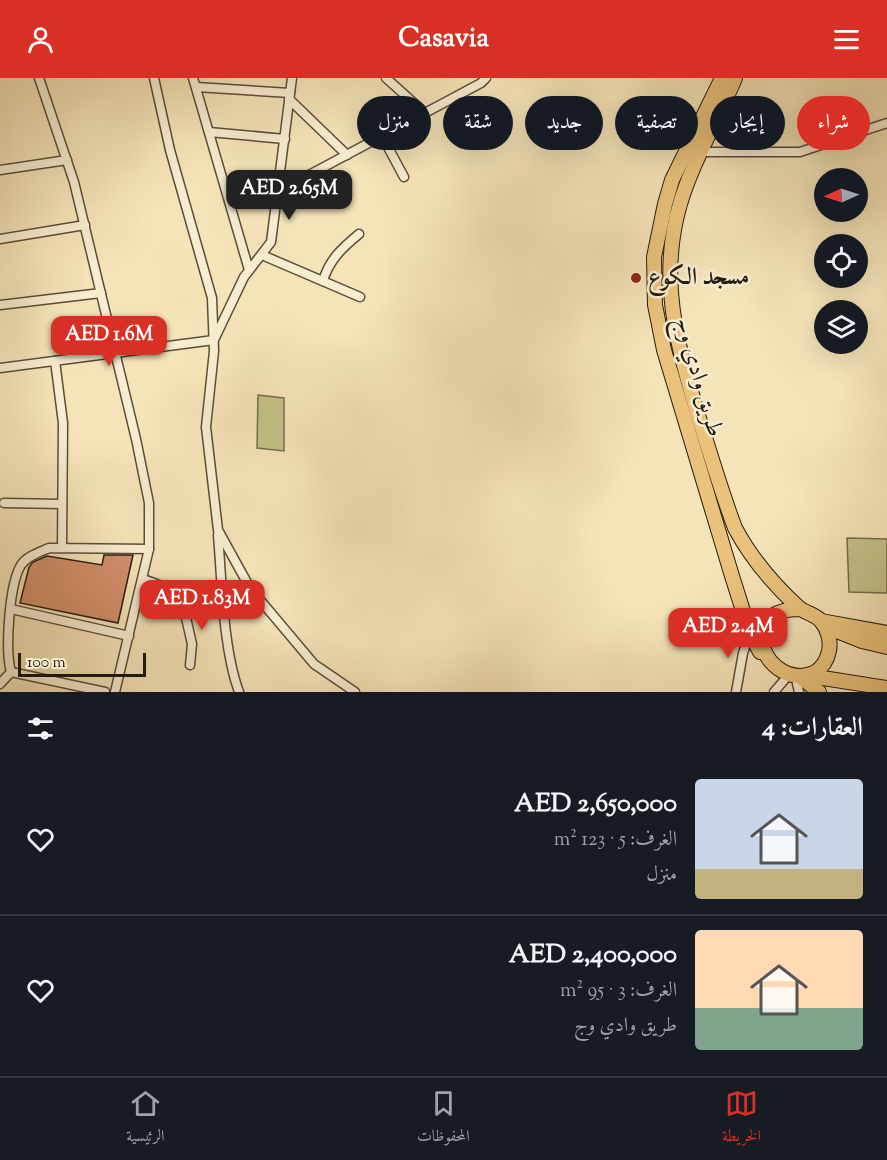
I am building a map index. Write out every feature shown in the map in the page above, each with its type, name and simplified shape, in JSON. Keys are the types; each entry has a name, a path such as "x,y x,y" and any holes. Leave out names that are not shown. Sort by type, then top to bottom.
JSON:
{"main road":[{"name":"طريق وادي وج","path":"722,78 672,180 654,256 654,284 658,325 664,351 750,633 762,654"},
{"name":"طريق وادي وج","path":"735,78 680,205 671,257 671,304 678,347 735,528 746,549 801,609"},
{"path":"819,692 799,680 771,669 762,654 762,634 772,618 790,609 801,609 812,613 823,624 862,641 887,647"},
{"path":"823,624 887,633"},
{"path":"799,680 826,660 830,649 823,624"},
{"path":"799,680 887,688"}],"street":[{"path":"39,78 67,160 85,225 147,485 150,514 149,549 115,692"},
{"path":"154,78 170,150 212,298 214,340 206,427 223,595 233,671 239,692"},
{"path":"214,340 249,270 272,242 292,78"},
{"path":"386,78 406,96"},
{"path":"431,110 481,83 486,78"},
{"path":"249,270 194,82 290,96 347,154"},
{"path":"701,152 800,152 887,123"},
{"path":"209,132 285,139"},
{"path":"279,190 357,149"},
{"path":"390,150 404,177"},
{"path":"1,168 67,160"},
{"path":"0,239 85,225"},
{"path":"323,281 330,262 359,234"},
{"path":"262,255 360,297"},
{"path":"0,305 101,293"},
{"path":"0,368 214,340"},
{"path":"55,361 63,423 62,547"},
{"path":"4,503 62,504"},
{"path":"218,530 250,588 307,656 314,664 356,692"},
{"path":"0,684 11,672 9,645 11,609 16,577 22,564 34,554 49,548 149,549"},
{"path":"142,579 170,589 180,596 193,599 223,595"},
{"path":"180,596 192,644 190,665"},
{"path":"11,609 129,636"},
{"path":"735,692 743,653 750,633"},
{"path":"11,672 62,688 105,692"},
{"path":"774,692 799,680"}],"shaded area":[{"path":"258,395 284,398 284,451 257,448"},
{"path":"847,538 887,539 887,593 849,592"}],"building":[{"path":"104,555 133,555 118,623 20,603 29,567 33,562 47,556 102,565"}],"place":[{"name":"مسجد الكوع","path":"636,278"}]}
